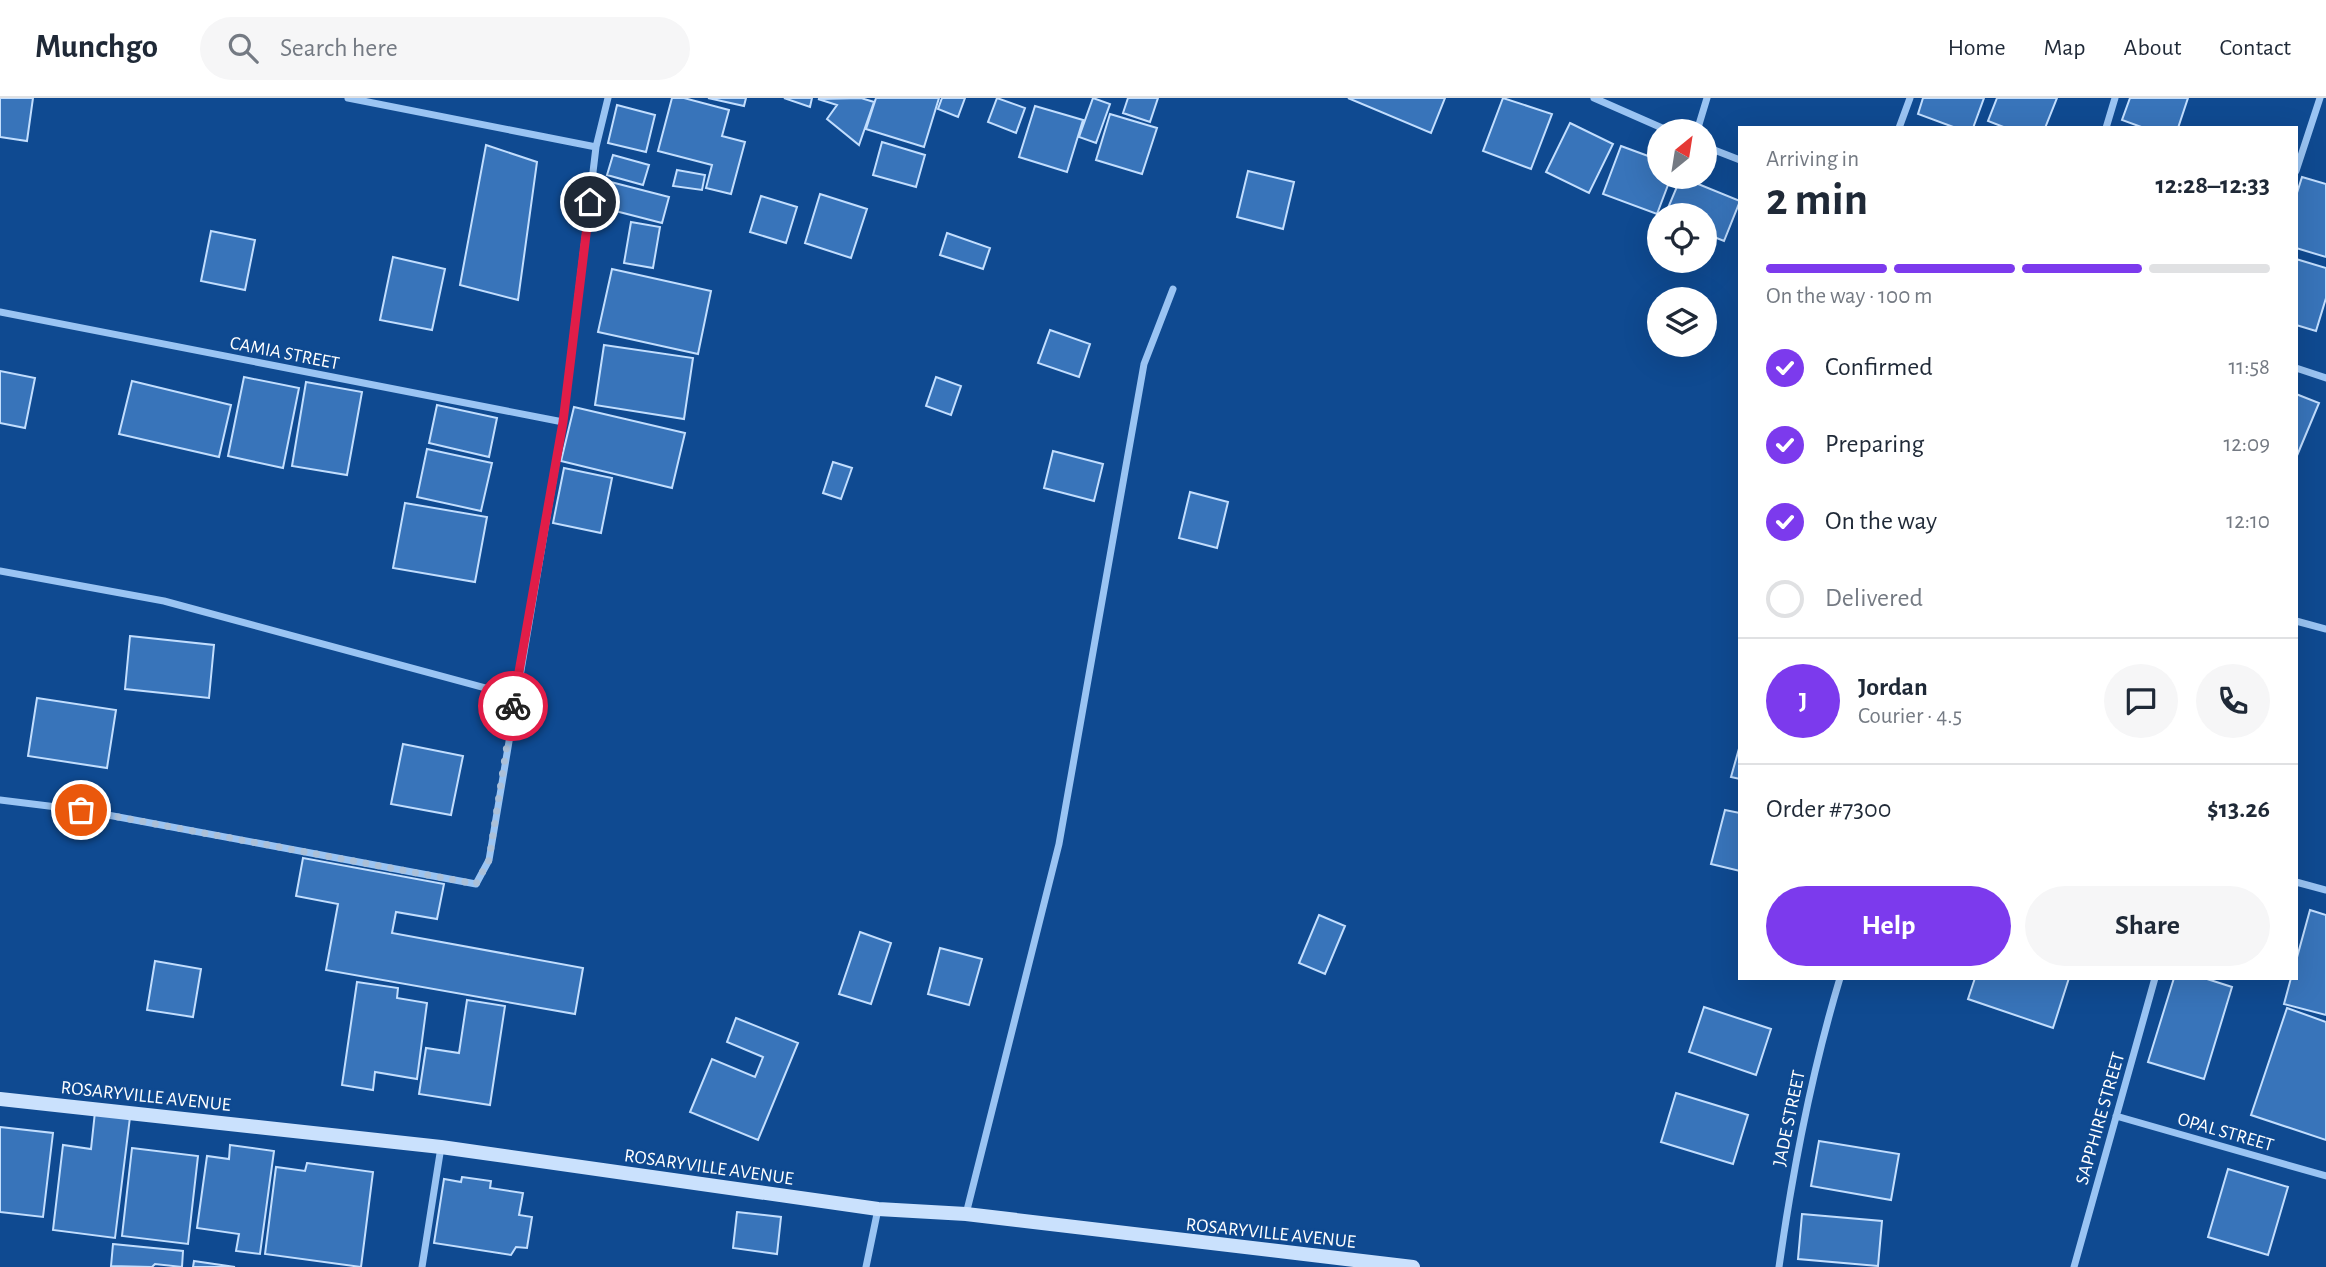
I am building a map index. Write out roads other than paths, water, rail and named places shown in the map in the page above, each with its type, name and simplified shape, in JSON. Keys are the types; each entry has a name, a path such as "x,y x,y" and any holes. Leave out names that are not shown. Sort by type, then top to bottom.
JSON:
{"street":[{"path":"348,98 596,146"},
{"path":"0,800 81,810 476,884 489,860 563,422 596,146 608,98"},
{"path":"1594,98 1647,121"},
{"path":"1700,119 1707,98"},
{"path":"1900,126 1910,98"},
{"path":"2107,126 2115,98"},
{"path":"2298,165 2320,98"},
{"path":"1717,151 1738,159"},
{"path":"966,1214 1059,844 1143,364 1173,289"},
{"name":"CAMIA STREET","path":"0,312 563,422"},
{"path":"2298,369 2326,379"},
{"path":"0,571 164,601 515,696"},
{"path":"2298,622 2326,629"},
{"path":"2298,882 2326,890"},
{"name":"JADE STREET","path":"1779,1267 1794,1163 1818,1053 1839,980"},
{"name":"SAPPHIRE STREET","path":"2074,1267 2154,980"},
{"name":"ROSARYVILLE AVENUE","path":"0,1099 441,1147 878,1209 966,1214 1413,1267"},
{"name":"OPAL STREET","path":"2116,1116 2326,1176"},
{"path":"422,1267 441,1147"},
{"path":"866,1267 878,1209"}]}
